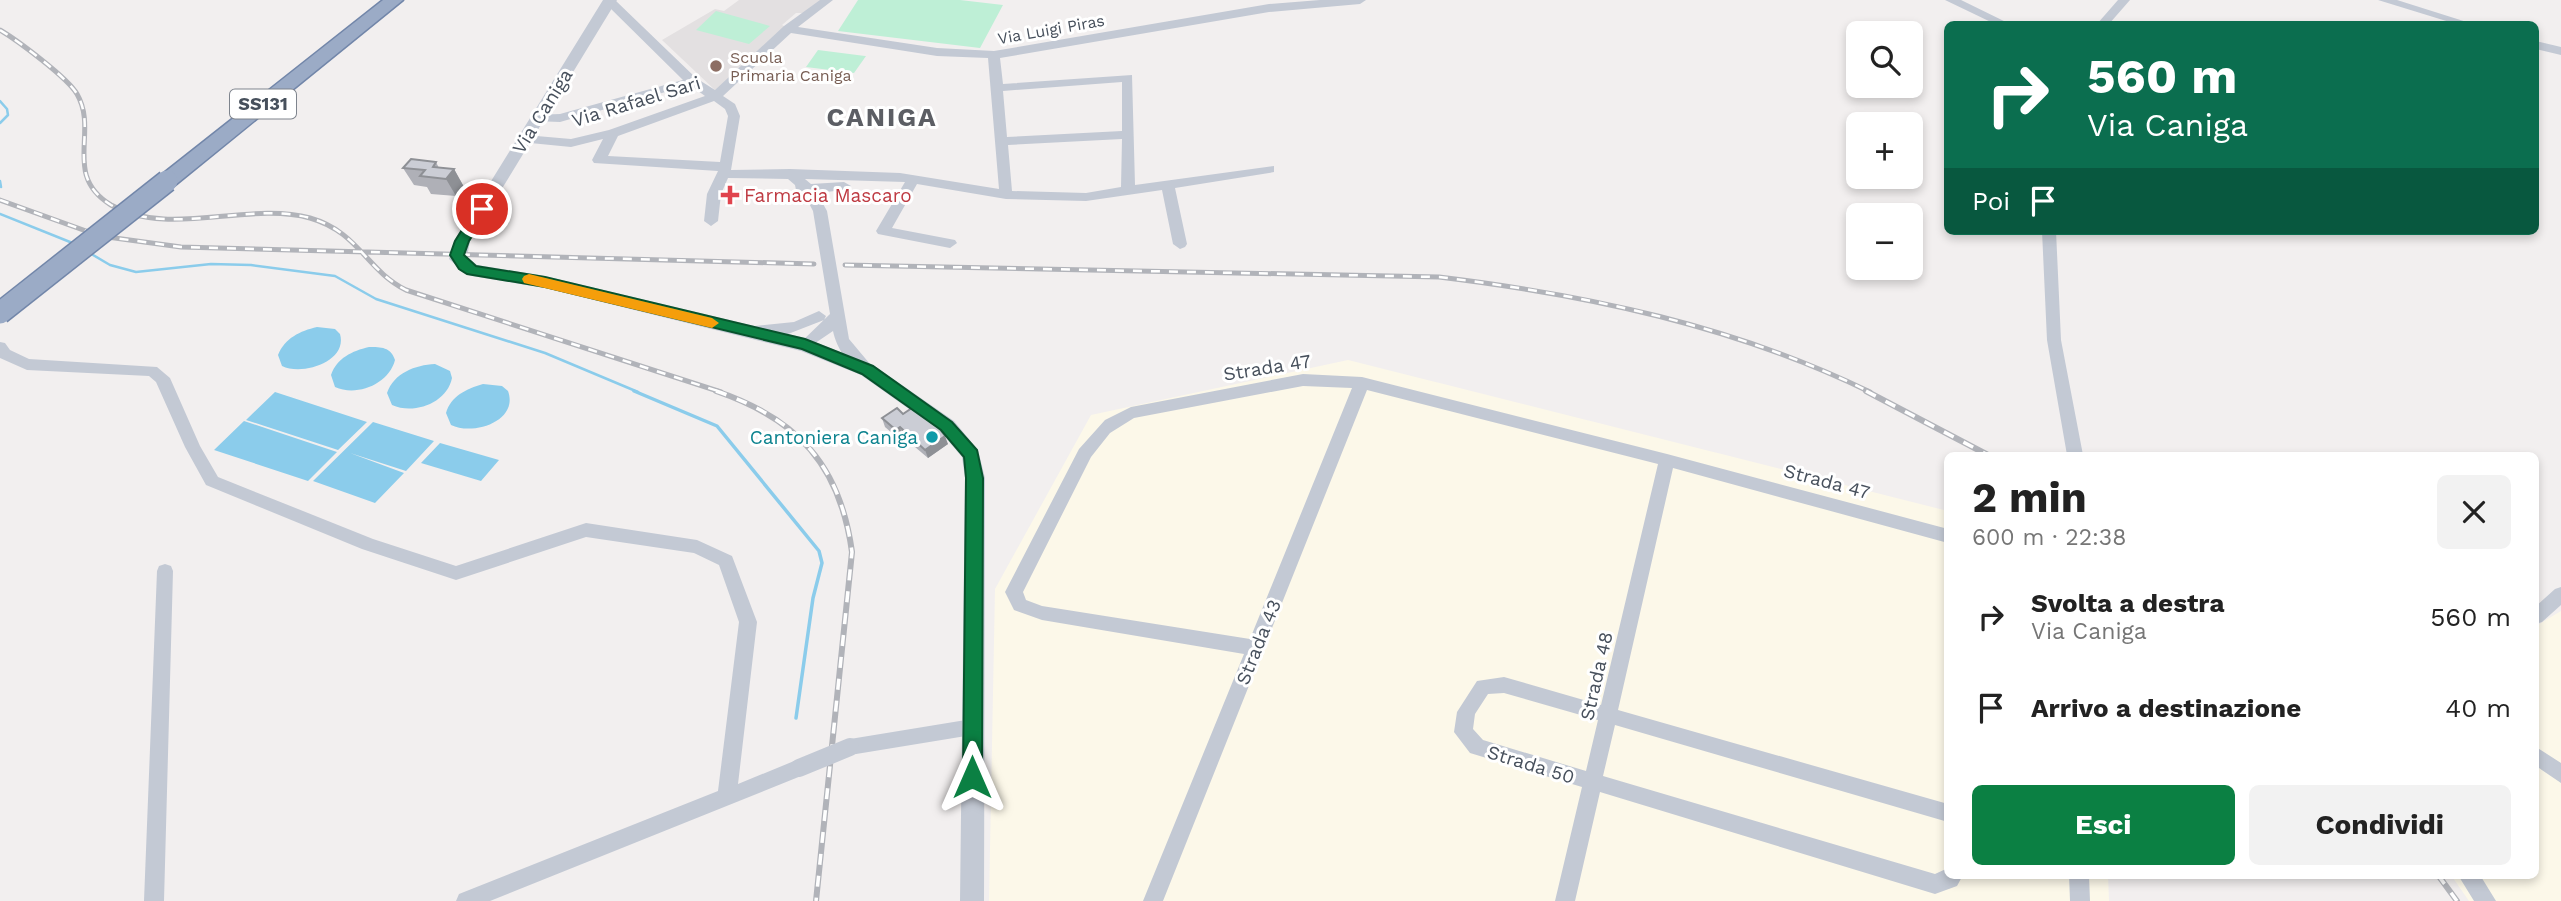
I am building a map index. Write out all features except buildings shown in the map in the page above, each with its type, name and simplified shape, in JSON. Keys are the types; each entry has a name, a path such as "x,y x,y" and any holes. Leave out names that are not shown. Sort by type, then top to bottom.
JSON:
{"highway":[{"name":"SS131","path":"353,27 380,0"},
{"name":"SS131","path":"0,313 161,179 353,27 394,0"},
{"name":"SS131","path":"0,299 161,179"}],"street":[{"path":"716,96 788,29 827,0"},
{"name":"Via Luigi Piras","path":"788,29 937,52 994,55 1269,8 1360,0"},
{"path":"1951,0 1997,21"},
{"path":"2106,21 2124,0"},
{"path":"2384,0 2457,21"},
{"path":"610,1 692,80 731,107 734,117 723,175 714,194 711,221"},
{"name":"Via Caniga","path":"610,1 462,241 457,255 464,265 472,270 545,282 805,345 867,370 947,426 971,455 975,478 972,901"},
{"path":"2539,46 2561,51"},
{"path":"994,55 1006,195"},
{"path":"997,88 1128,78 1128,190"},
{"path":"538,118 560,118 692,80"},
{"name":"Via Rafael Sari","path":"525,139 571,143 613,133 716,96"},
{"path":"613,133 599,160 785,183 808,189 844,186 882,176"},
{"path":"1002,141 1127,135"},
{"path":"723,175 790,173 882,176 1006,195 1086,197 1269,169"},
{"path":"790,173 808,189 820,211 842,339 849,352 867,370"},
{"path":"808,189 812,184 835,174"},
{"path":"914,179 883,231 950,243"},
{"path":"1167,184 1180,244"},
{"path":"820,211 844,186"},
{"path":"2049,235 2054,340 2074,452"},
{"path":"805,345 819,316 834,296"},
{"path":"747,331 786,331 804,326 819,316"},
{"path":"805,345 828,328 837,316"},
{"path":"0,347 5,354 27,364 152,371 162,378 192,447 212,481 368,544 456,573 586,530 697,547 726,561 748,622 727,797"},
{"name":"Strada 47","path":"1256,648 1042,613 1020,605 1014,593 1085,453 1097,434 1114,420 1131,413 1303,380 1362,383 1667,460 1944,535"},
{"name":"Strada 43","path":"1153,901 1362,383"},
{"name":"Strada 48","path":"1565,901 1667,460"},
{"path":"154,901 165,571"},
{"path":"2539,614 2561,594"},
{"name":"Strada 50","path":"1944,812 1504,685 1483,687 1466,712 1463,732 1477,747 1935,884 1950,879"},
{"path":"466,901 849,747 972,727"},
{"path":"2539,757 2561,774"},
{"path":"2079,879 2080,901"},
{"path":"2471,879 2486,901"}],"shaded area":[{"name":"Scuola Primaria Caniga","path":"739,0 821,0 807,13 796,13 782,25 786,27 716,91 662,40 715,9 724,11"},
{"path":"1348,360 1944,510 1944,879 2108,879 2109,901 989,901 995,589 1091,415"},
{"path":"2561,611 2561,901 2469,901 2454,879 2539,879 2539,624"}],"green space":[{"path":"858,0 960,0 1003,5 980,48 838,31"},
{"path":"716,11 770,26 749,44 696,30"},
{"path":"818,50 866,56 854,73 806,67"}],"water":[{"path":"317,327 335,329 340,334 341,344 337,352 322,364 311,368 291,369 282,366 278,355 285,344 299,333"},
{"path":"369,347 391,352 395,360 386,376 362,389 344,390 335,387 331,375 337,364 351,353"},
{"path":"435,364 450,371 452,378 444,394 428,405 410,409 392,405 387,393 400,375 413,368"},
{"path":"483,384 502,386 508,391 510,402 507,411 501,418 482,427 471,429 451,425 446,413 455,398"},
{"path":"275,392 367,422 338,450 246,420"},
{"path":"244,421 337,452 308,481 214,450"},
{"path":"373,422 434,441 406,471 350,453 404,473 375,503 313,481"},
{"path":"440,443 499,460 481,481 421,463"}],"waterway":[{"path":"0,101 7,109 8,115 0,123"},
{"path":"0,181 1,187"},
{"path":"0,214 75,244"},
{"path":"88,252 110,265 136,272 211,264 251,265 335,276 376,299 545,353 638,392"},
{"path":"634,391 717,426 819,551 822,563 813,598 796,718"}],"railway":[{"path":"0,30 53,69 77,94 85,123 84,152 88,180 96,193 111,205 133,214 157,219 261,213 310,218 340,232 361,252"},
{"path":"0,200 100,236 181,247 361,252"},
{"path":"361,252 814,264"},
{"path":"361,252 392,282 406,290 721,392"},
{"path":"845,265 1439,277 1550,293 1660,316 1767,349 1870,392"},
{"path":"716,391 745,402 792,431 810,449 825,470 846,521 852,552 816,901"},
{"path":"1866,391 1982,452"},
{"path":"2441,879 2457,901"}],"slow traffic":[{"path":"529,279 712,323"}],"place":[{"name":"Scuola Primaria Caniga","path":"716,66"},
{"name":"Farmacia Mascaro","path":"730,195"},
{"name":"Cantoniera Caniga","path":"932,437"}],"district":[{"name":"CANIGA","path":"882,117"}],"route":[{"path":"482,209 462,241 457,255 464,265 472,270 545,282 805,345 867,370 947,426 971,455 975,478 972,777"}]}
